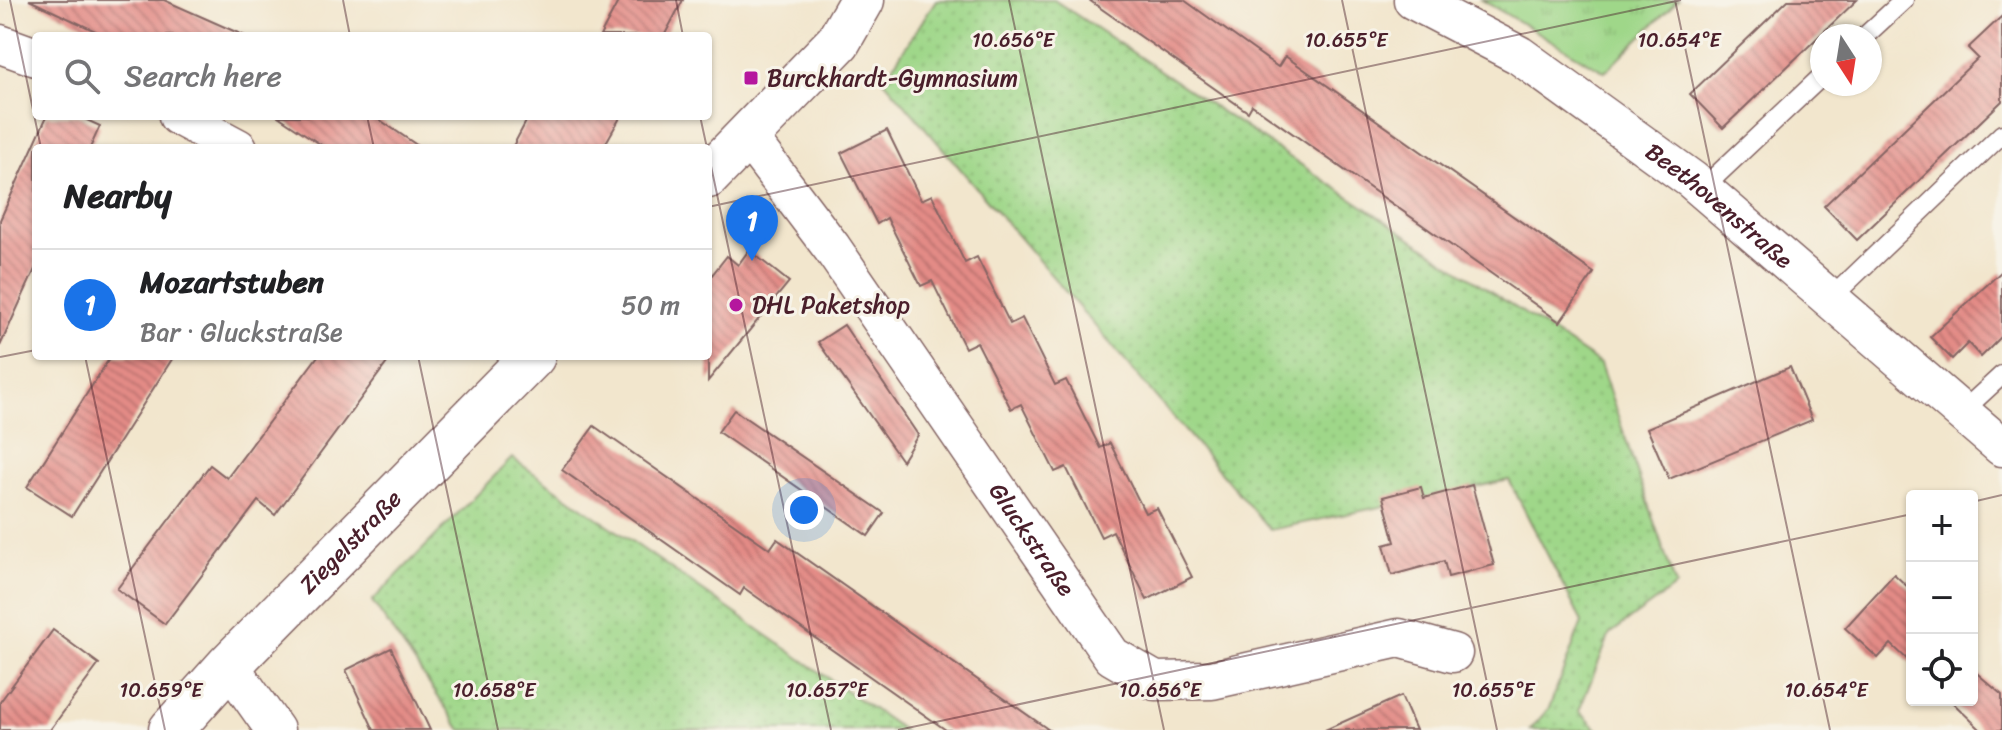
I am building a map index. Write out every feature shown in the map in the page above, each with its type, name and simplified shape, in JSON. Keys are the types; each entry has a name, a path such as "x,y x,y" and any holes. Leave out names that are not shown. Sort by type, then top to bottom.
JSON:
{"main road":[{"path":"712,172 838,42 862,0"},
{"name":"Ziegelstraße","path":"171,730 229,665 523,360"}],"street":[{"name":"Beethovenstraße","path":"1435,5 1519,55 1703,188 2002,447"},
{"path":"0,44 32,56"},
{"path":"186,120 230,144"},
{"name":"Gluckstraße","path":"747,136 841,260 1112,656 1155,681 1212,680 1399,638 1453,653"},
{"path":"229,665 275,730"}],"lane":[{"path":"1878,24 1904,0"},
{"path":"1703,188 1810,87"},
{"path":"1832,297 2002,134"},
{"path":"1963,411 2002,375"}],"green space":[{"path":"936,0 1054,0 1600,364 1676,586 1610,634 1579,711 1598,730 1530,730 1549,708 1582,622 1509,480 1270,530 884,80"},
{"path":"1482,0 1678,0 1605,72"},
{"path":"512,458 903,730 461,730 372,601"}],"building":[{"path":"29,0 164,0 236,32 97,32"},
{"path":"619,0 683,0 666,32 602,32"},
{"path":"1089,0 1184,0 1278,67 1285,56 1594,273 1560,322 1252,105 1248,112"},
{"path":"1788,0 1857,0 1832,24 1810,24 1810,45 1723,128 1690,94"},
{"path":"2002,16 2002,101 1857,240 1824,206 1978,58 1968,48"},
{"path":"45,120 87,120 100,126 92,144 34,144"},
{"path":"284,120 380,120 415,144 320,144"},
{"path":"527,120 619,120 605,144 514,144"},
{"path":"887,130 921,200 932,195 965,263 977,257 1010,324 1022,318 1055,385 1066,380 1100,448 1110,443 1145,513 1157,508 1192,577 1147,600 1113,531 1101,537 1066,467 1055,472 1021,404 1011,409 977,342 965,348 932,281 921,286 887,218 877,224 841,153"},
{"path":"32,149 32,276 0,346 0,220"},
{"path":"749,250 789,282 708,381 708,360 712,360 712,275 727,256 738,265"},
{"path":"2002,271 2002,336 1981,357 1968,343 1952,359 1930,337"},
{"path":"844,325 918,435 902,461 818,342"},
{"path":"108,360 171,360 72,516 27,487"},
{"path":"315,360 389,360 275,515 258,501 165,624 117,589 210,465 227,478"},
{"path":"1790,367 1812,420 1669,479 1647,428"},
{"path":"734,410 884,513 868,536 718,432"},
{"path":"594,426 770,549 777,539 1049,730 946,730 744,588 740,595 562,470"},
{"path":"1472,485 1494,565 1448,577 1444,561 1392,575 1384,545 1395,542 1383,497 1421,487 1424,498"},
{"path":"1894,574 1906,585 1906,658 1891,644 1878,658 1845,628"},
{"path":"53,630 99,664 50,730 0,730 0,702"},
{"path":"391,648 430,730 374,730 346,670"},
{"path":"1978,674 2002,695 2002,730 1981,730 1956,706 1978,706"},
{"path":"1401,696 1416,730 1325,730"}],"place":[{"name":"Burckhardt-Gymnasium","path":"751,78"},
{"name":"Mozartstuben","path":"752,261"},
{"name":"DHL Paketshop","path":"736,305"}]}
